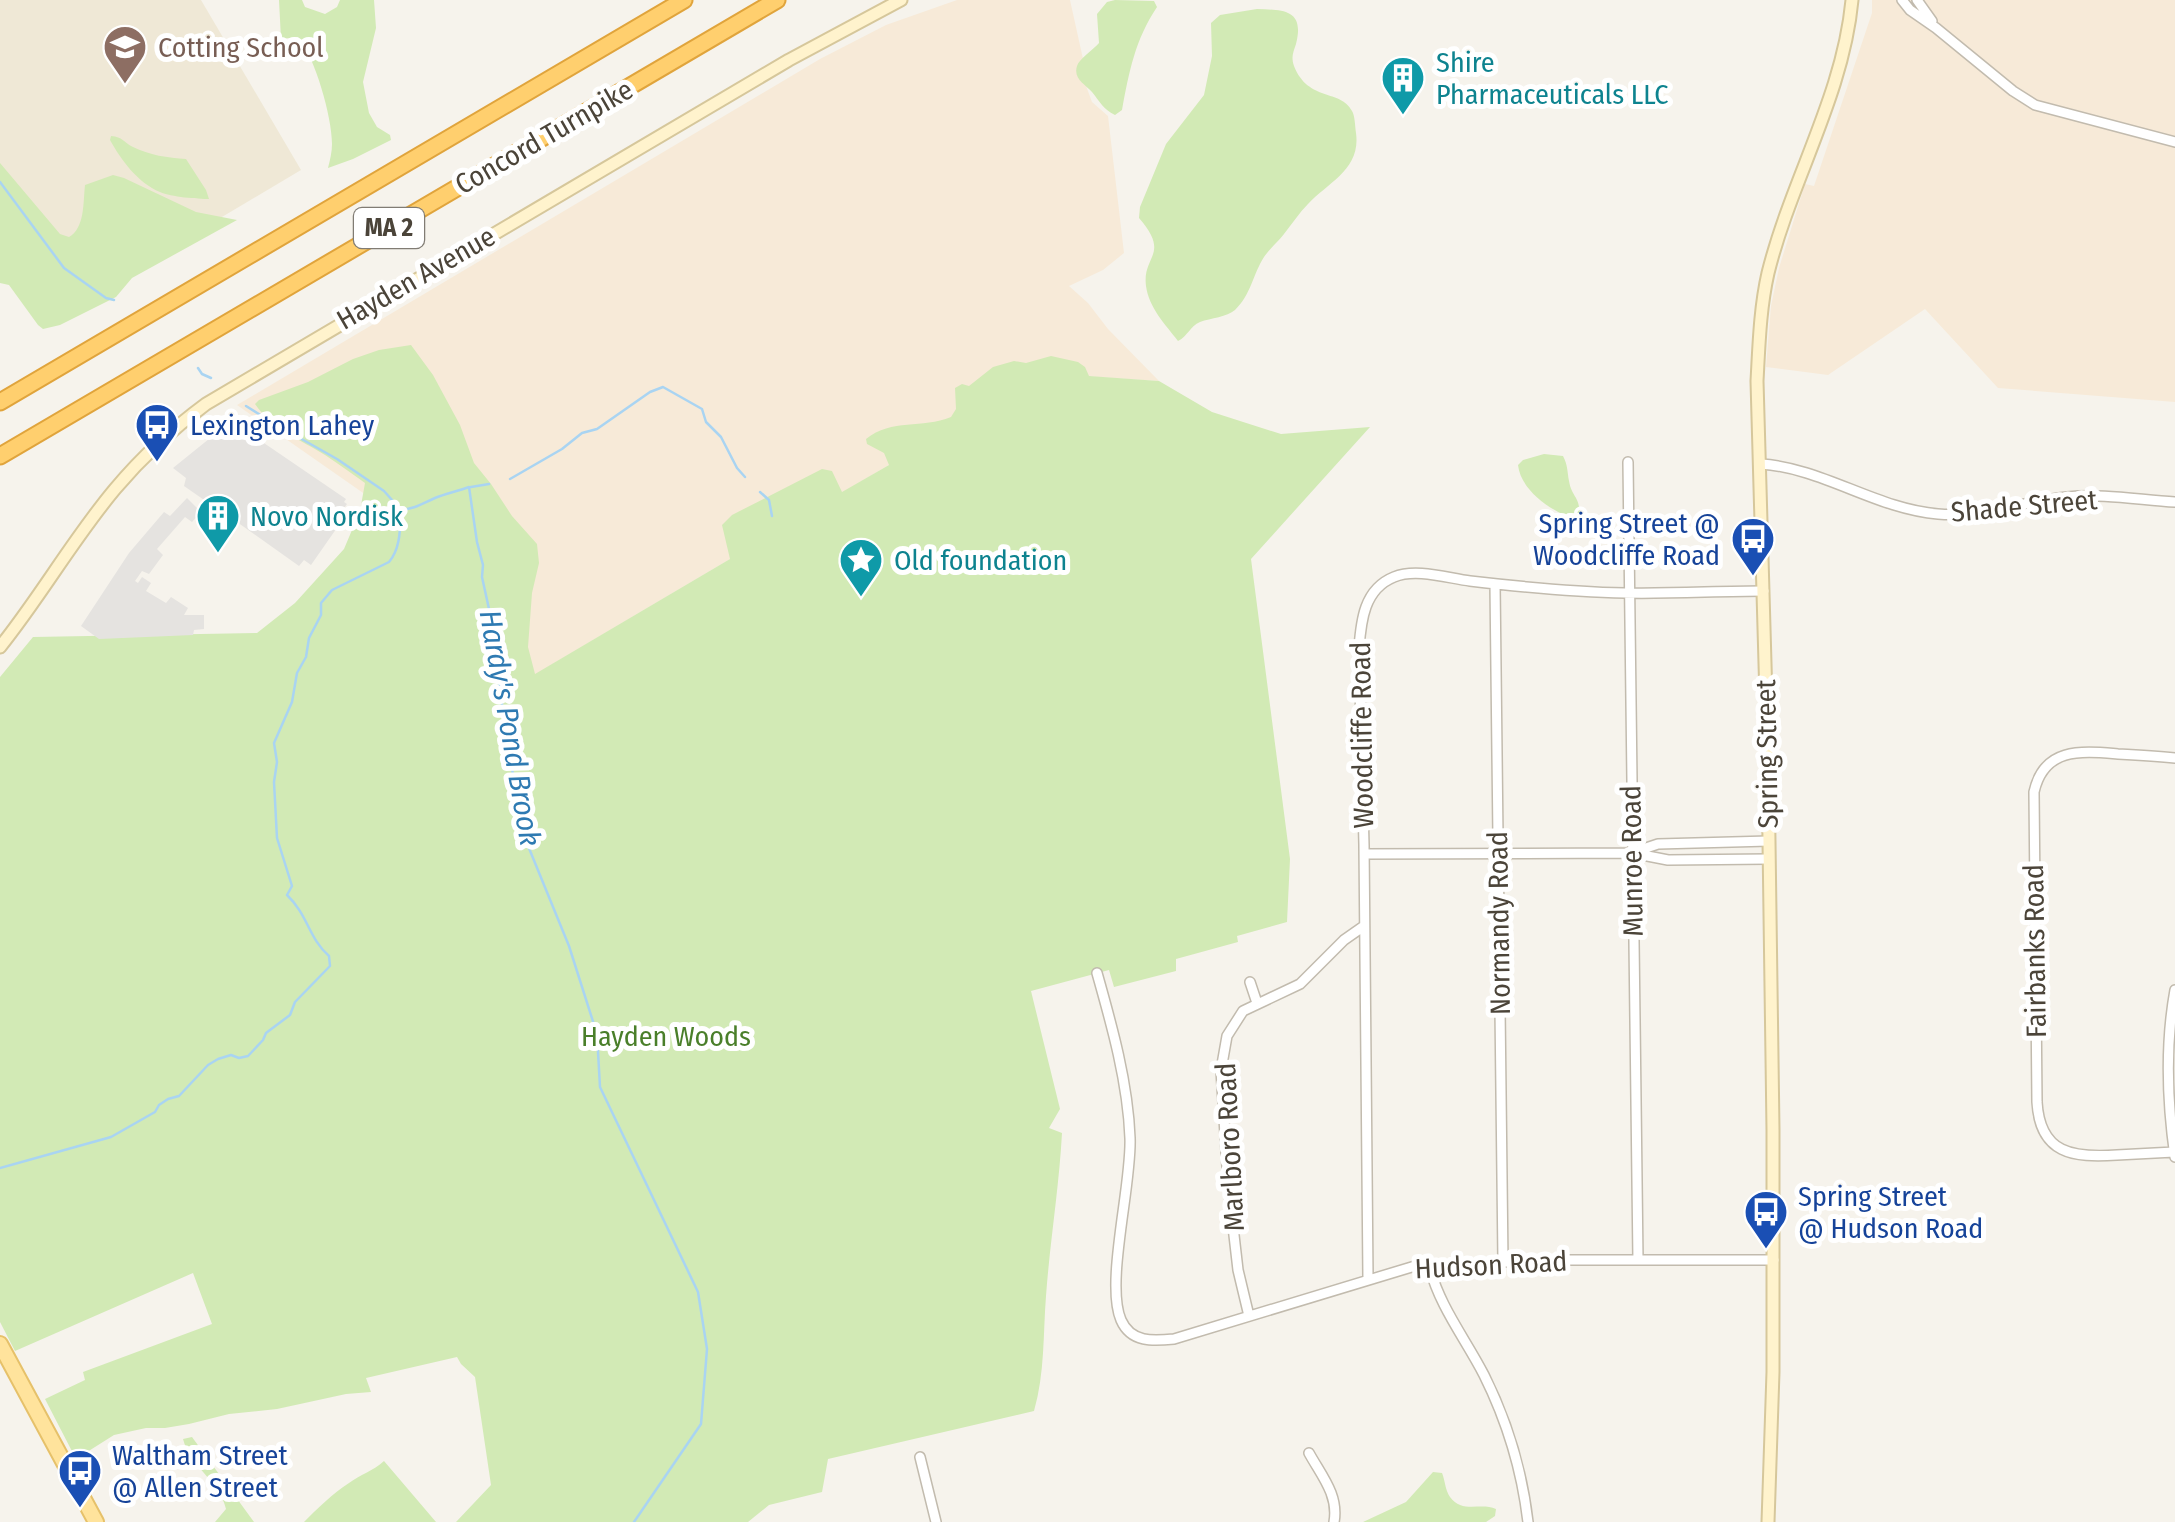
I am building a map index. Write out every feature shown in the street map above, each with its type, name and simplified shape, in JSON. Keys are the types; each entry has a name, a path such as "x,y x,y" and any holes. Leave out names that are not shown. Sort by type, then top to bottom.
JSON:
{"highway":[{"name":"Concord Turnpike","path":"0,402 684,0"},
{"name":"Concord Turnpike","path":"0,456 777,0"}],"main road":[{"name":"Hayden Avenue","path":"1,645 116,488 150,450 206,404 789,60 901,0"},
{"name":"Spring Street","path":"1768,1522 1774,1260 1758,381 1764,291 1836,78 1852,0"},
{"path":"0,1344 93,1521"}],"street":[{"path":"1902,0 2035,105 2175,142"},
{"path":"1917,0 1936,28"},
{"name":"Munroe Road","path":"1628,462 1638,1260"},
{"name":"Shade Street","path":"1761,464 1806,471 1893,504 1935,514 1970,513 2086,496 2175,502"},
{"name":"Woodcliffe Road","path":"1368,1279 1359,648 1361,620 1371,595 1382,582 1398,574 1628,594 1764,592"},
{"name":"Normandy Road","path":"1495,584 1503,1262"},
{"name":"Fairbanks Road","path":"2175,758 2067,754 2050,762 2034,792 2037,1102 2041,1127 2056,1146 2080,1156 2175,1155"},
{"path":"1632,853 1658,844 1769,841"},
{"path":"1364,854 1632,853 1668,860 1769,859"},
{"name":"Marlboro Road","path":"1249,1316 1238,1270 1230,1200 1221,1070 1227,1036 1238,1017 1257,1003 1300,984 1344,940 1364,926"},
{"name":"Hudson Road","path":"1097,973 1111,1022 1130,1137 1117,1296 1121,1320 1133,1336 1152,1342 1174,1338 1415,1266 1774,1260"},
{"path":"1250,982 1257,1003"},
{"path":"2175,990 2168,1052 2175,1155"},
{"path":"1429,1265 1434,1286 1484,1374 1502,1415 1523,1486 1528,1522"},
{"path":"1309,1453 1325,1476 1333,1497 1334,1522"},
{"path":"920,1458 936,1522"}],"shaded area":[{"name":"Cotting School","path":"0,0 201,0 301,170 99,290 0,197"},
{"path":"957,0 1070,0 1087,77 1085,83 1092,102 1108,116 1124,253 1103,270 1069,286 1159,381 1050,374 433,735 399,518 237,405 820,59 886,25"},
{"path":"1872,0 2175,0 2175,402 1998,388 1925,309 1828,375 1766,367 1779,268 1805,184 1814,186 1872,13"},
{"path":"225,426 238,434 242,428 346,499 344,508 348,512 311,565 304,560 299,566 237,522 241,516 235,511 230,518 184,486 186,478 173,468"},
{"path":"187,498 201,512 192,522 185,517 157,549 163,555 149,574 142,571 135,581 138,583 142,577 151,583 146,591 166,603 171,597 188,608 184,615 204,615 204,629 194,630 193,635 99,639 81,626 129,553 164,512 170,516"}],"green space":[{"path":"279,0 302,0 305,7 325,14 337,7 340,0 374,0 376,28 363,82 369,113 391,140 328,168 331,132 321,88 298,37 281,39"},
{"path":"1154,1 1157,7 1138,44 1122,110 1115,115 1080,81 1076,71 1080,60 1099,43 1097,14 1107,2"},
{"path":"1257,9 1283,11 1294,18 1298,32 1294,66 1307,85 1347,104 1352,111 1356,133 1354,156 1342,174 1305,207 1266,254 1235,310 1197,324 1178,341 1148,294 1146,276 1154,248 1139,218 1140,207 1166,144 1204,95 1212,56 1211,23 1220,15"},
{"path":"111,136 146,152 186,159 209,199 171,195 152,188 125,163"},
{"path":"0,163 60,234 69,237 81,221 85,185 113,175 196,212 237,220 132,278 116,297 60,325 43,329 9,285 0,283"},
{"name":"Hayden Woods","path":"411,345 433,375 460,425 474,463 537,544 539,563 532,593 528,647 535,674 730,559 722,525 732,515 822,469 832,471 842,492 889,465 884,453 867,444 866,439 886,428 951,417 956,409 955,388 969,386 993,367 1051,356 1078,362 1089,376 1159,381 1212,412 1281,434 1370,427 1251,559 1290,859 1287,922 1237,936 1238,942 1176,959 1176,971 1114,987 1109,970 1031,991 1060,1109 1049,1128 1062,1133 1042,1368 1034,1411 828,1459 822,1492 769,1505 748,1522 456,1522 491,1485 475,1377 457,1357 366,1378 371,1392 114,1435 76,1459 45,1399 85,1380 83,1372 212,1324 193,1273 15,1351 0,1322 0,677 33,637 257,633 295,603 344,549 360,511 365,483 278,427 255,404 353,359"},
{"path":"1544,454 1563,456 1578,502 1579,521 1540,500 1520,475 1518,465 1523,460"},
{"path":"192,1437 254,1522 215,1522 226,1509 218,1490 187,1449 183,1439"},
{"path":"384,1461 436,1522 304,1522 337,1492"},
{"path":"1433,1472 1442,1473 1448,1494 1455,1502 1496,1509 1495,1516 1486,1522 1363,1522 1406,1502"}],"waterway":[{"path":"0,182 64,268 114,300"},
{"path":"198,368 211,378"},
{"path":"510,479 663,387 702,409 706,422 721,437 745,477"},
{"name":"Hardy's Pond Brook","path":"246,406 277,430 291,433 337,459 384,491 401,510 469,487 524,836 569,946 597,1034 600,1087 698,1292 707,1349 701,1424 634,1522"},
{"path":"471,487 489,484"},
{"path":"760,492 769,500 772,516"},
{"path":"0,1168 111,1137 155,1112 168,1099 179,1096 218,1059 248,1056 266,1033 290,1015 295,1002 330,966 329,956 287,895 292,886 277,838 274,743 292,702 297,673 321,615 321,603 332,590 389,562 398,544 401,510"}],"place":[{"name":"Cotting School","path":"125,85"},
{"name":"Shire Pharmaceuticals LLC","path":"1403,116"},
{"name":"Lexington Lahey","path":"157,463"},
{"name":"Novo Nordisk","path":"218,554"},
{"name":"Spring Street @ Woodcliffe Road","path":"1753,577"},
{"name":"Old foundation","path":"861,598"},
{"name":"Spring Street @ Hudson Road","path":"1766,1250"},
{"name":"Waltham Street @ Allen Street","path":"80,1509"}]}
